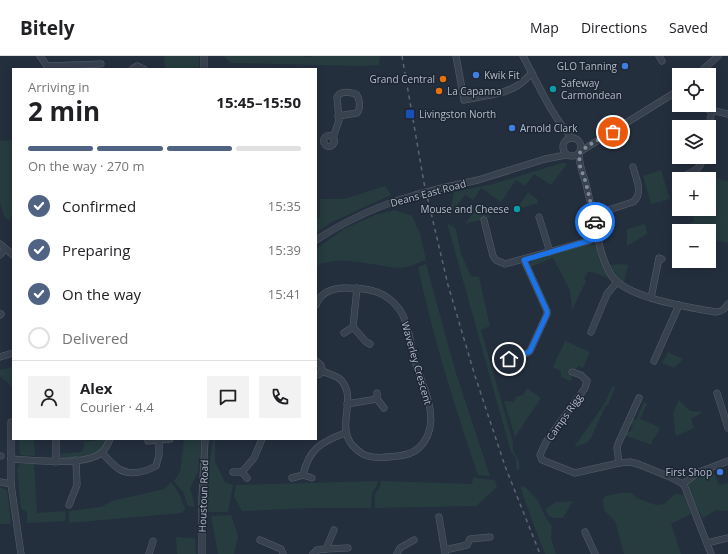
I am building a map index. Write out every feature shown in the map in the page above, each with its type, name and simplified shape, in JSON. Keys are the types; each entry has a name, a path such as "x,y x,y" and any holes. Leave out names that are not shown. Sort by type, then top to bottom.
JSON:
{"street":[{"path":"40,56 47,67 90,67 101,64"},
{"path":"204,56 204,68"},
{"path":"456,56 464,100 506,91 520,84 532,73"},
{"path":"523,56 568,134 582,145 580,152 580,166 598,238 606,264 617,282 624,287 651,298 679,305 715,312 725,309 728,304"},
{"path":"705,68 718,56"},
{"path":"317,142 323,142 326,146 330,147 334,143 332,135 338,120 337,97 340,93 344,92 356,94 358,96 360,108 357,113 338,116"},
{"path":"569,156 580,152 598,139 627,123 672,94"},
{"path":"716,111 728,114"},
{"path":"563,126 564,152 580,166"},
{"path":"323,142 324,139 332,135"},
{"path":"564,144 568,139 598,139"},
{"name":"Deans East Road","path":"545,159 564,144"},
{"name":"Deans East Road","path":"317,239 364,212 415,195 478,180 545,159 569,156"},
{"path":"692,172 699,169 702,164"},
{"path":"593,214 633,202 638,198 640,192 633,167"},
{"path":"539,216 550,252"},
{"path":"484,220 493,256 501,263 508,264 524,260 598,238"},
{"path":"0,244 12,254"},
{"path":"0,255 6,249"},
{"path":"651,298 659,258 662,258"},
{"path":"499,362 530,351 547,314 524,260"},
{"path":"591,332 607,294 617,282"},
{"path":"344,334 353,327 357,288"},
{"name":"Waverley Crescent","path":"317,303 321,296 332,289 357,288 376,291 386,297 401,310 406,322 412,351 428,400 431,418 430,428 426,440 420,448 402,455 379,457 368,456 361,453 351,445 345,433"},
{"path":"654,361 679,305"},
{"path":"353,327 366,342 370,344"},
{"path":"0,357 12,353"},
{"path":"317,362 321,365 322,371"},
{"path":"303,475 305,464 314,449 320,444 345,433 347,404 345,387 337,377 322,371"},
{"path":"317,374 322,371"},
{"name":"Camps Rigg","path":"572,372 581,375 587,381 584,388 546,442 540,455 542,460 575,474 619,463 630,462 638,464 683,484"},
{"path":"717,393 728,428"},
{"path":"347,404 377,396 384,408"},
{"path":"619,463 617,448 618,444 639,398"},
{"path":"11,422 11,484 21,554"},
{"path":"56,440 56,462"},
{"path":"10,459 56,462 76,460 96,456 102,453 107,447 110,440"},
{"path":"102,453 119,469 128,472 148,470 156,466 159,455 159,440 148,441"},
{"name":"Houstoun Road","path":"202,554 202,499 205,440"},
{"path":"233,472 242,472 254,458 262,440"},
{"path":"69,505 77,486 76,460"},
{"path":"711,554 683,484 697,473 728,461"},
{"path":"242,472 247,478"},
{"path":"292,478 303,475 312,478"},
{"path":"0,482 11,484"},
{"path":"439,517 445,552 468,547 470,539 490,537"},
{"path":"326,549 334,530"},
{"path":"585,532 595,554"},
{"path":"707,543 728,538"},
{"path":"260,540 281,549 283,554"},
{"path":"397,554 400,548 414,540"},
{"path":"149,554 153,541"},
{"path":"313,554 317,550 348,548"}],"green space":[{"path":"164,56 199,56 199,68 165,68"},
{"path":"224,56 380,56 379,65 362,66 230,63"},
{"path":"12,140 12,216 10,221 4,216 0,202 0,141"},
{"path":"562,163 567,164 551,185 534,174 525,186 516,180 501,202 481,188 473,200 465,195 449,216 454,192 493,184"},
{"path":"661,170 670,199 651,204 643,176"},
{"path":"716,179 728,181 728,243 716,240 716,224 688,224 694,222 693,216 716,216"},
{"path":"385,186 391,195 330,223 317,232 317,219 320,217 320,199 344,199"},
{"path":"528,192 537,199 538,203 519,209 518,207"},
{"path":"477,207 491,217 465,224"},
{"path":"395,210 412,216 420,233 426,260 402,268 346,261 336,261 317,266 317,248 344,229 375,215"},
{"path":"447,223 456,230 461,254 471,276 479,277 490,326 481,330 513,442 513,450 518,460 518,471 516,468 516,458 511,452"},
{"path":"645,224 647,234 627,246 627,229"},
{"path":"589,244 595,245 598,249 608,279 596,273 588,272 584,279 586,281 572,310 570,290 553,258 530,267 531,262 533,259"},
{"path":"426,264 455,370 490,476 478,475 445,372 430,320 418,267"},
{"path":"609,265 628,265 624,283 613,273"},
{"path":"565,341 590,352 583,368 578,366 576,370 570,368 567,374 572,376 571,381 561,377 561,371 553,367"},
{"path":"668,352 683,359 674,368 662,363"},
{"path":"12,367 12,387 0,376 0,370"},
{"path":"613,385 615,387 608,405 606,405 591,438 587,443 574,447 605,403"},
{"path":"527,388 541,398 515,437 504,401 514,402 516,397 523,395"},
{"path":"679,400 690,411 703,412 691,419 694,428 677,436 675,433 673,413"},
{"path":"644,402 647,404 640,419 659,427 659,430 651,444 624,435 626,431 630,432 633,425 629,423 631,418 636,420"},
{"path":"19,440 34,440 35,456 20,455"},
{"path":"106,440 104,446 95,454 75,458 62,459 60,457 59,454 81,452 84,448 84,442"},
{"path":"184,440 202,440 198,472 190,488 195,507 188,506 183,492 174,481 180,472"},
{"path":"213,440 215,440 215,462 225,482 233,485 228,512 205,512 205,480"},
{"path":"20,464 34,464 37,513 66,511 65,521 27,523 27,512 21,509 17,469"},
{"path":"710,470 715,475 719,485 728,483 728,511 716,510 703,518 693,500 688,485 690,481"},
{"path":"473,477 495,480 497,487 476,506 375,508 375,494 381,481 472,484"},
{"path":"378,481 372,493 371,508 311,508 242,511 234,497 236,485"},
{"path":"171,482 180,495 185,509 182,513 69,523 69,511 101,507 112,501 164,489"},
{"path":"524,486 537,499 546,518 552,526 551,538 556,554 545,554 520,487"},
{"path":"0,487 7,490 11,524 0,524"},
{"path":"621,493 632,493 637,498 656,505 664,504 675,494 684,495 691,514 671,524 681,554 624,554 615,521 604,510 603,500 605,496"},
{"path":"573,501 563,518 554,518 549,516 545,509 556,502"},
{"path":"231,515 238,536 234,554 218,554 211,516"},
{"path":"176,537 195,538 196,554 177,554"}],"railway":[{"path":"402,56 424,183 448,285 475,376 505,466 540,554"}],"way so far":[{"path":"595,222 586,183 580,166 579,154 598,139 613,132"}],"place":[{"name":"GLO Tanning","path":"625,66"},
{"name":"Kwik Fit","path":"476,75"},
{"name":"Grand Central","path":"443,79"},
{"name":"Safeway Carmondean","path":"553,89"},
{"name":"La Capanna","path":"439,91"},
{"name":"Livingston North","path":"410,114"},
{"name":"Arnold Clark","path":"512,128"},
{"name":"Mouse and Cheese","path":"517,209"},
{"name":"First Shop","path":"720,472"}],"route":[{"path":"509,359 530,351 547,314 524,260 598,238 595,222"}]}
